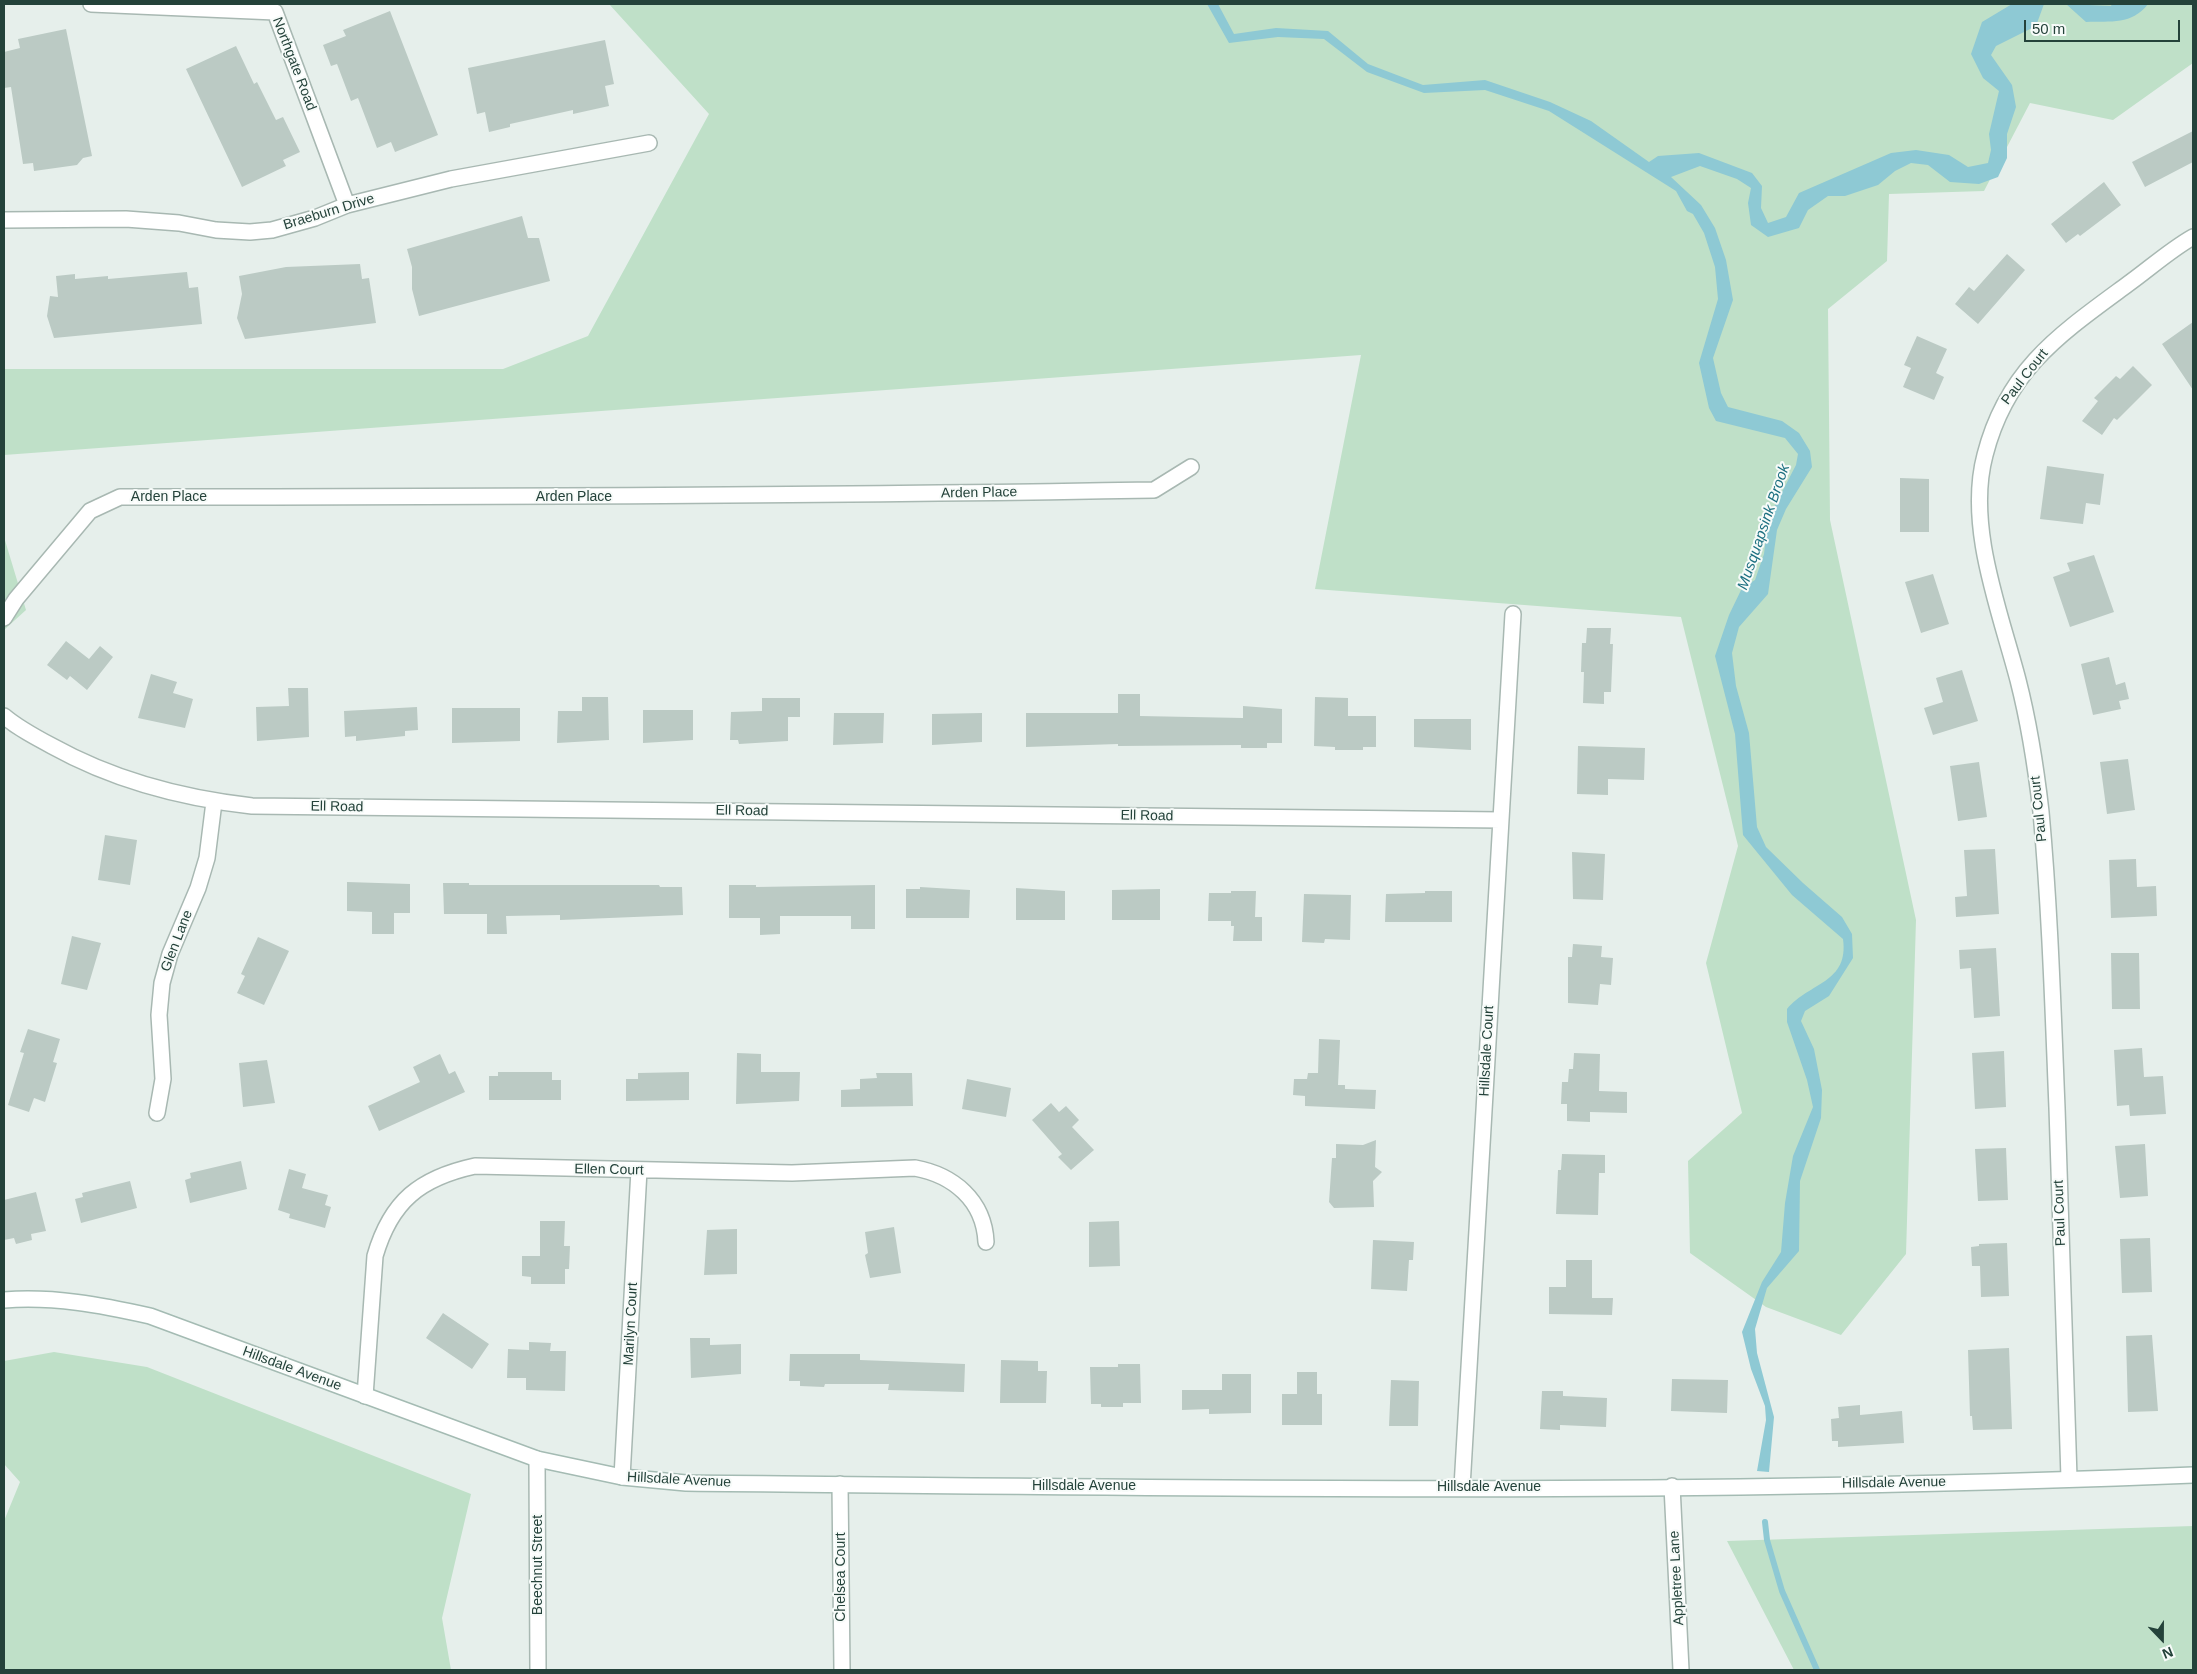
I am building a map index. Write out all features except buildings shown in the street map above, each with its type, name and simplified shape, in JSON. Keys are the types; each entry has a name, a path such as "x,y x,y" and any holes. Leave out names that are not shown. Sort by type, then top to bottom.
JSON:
{"street":[{"name":"Northgate Road","path":"91,4 274,12 347,204"},
{"name":"Braeburn Drive","path":"4,220 126,219 179,223 216,230 250,232 272,230 315,218 347,204 451,179 649,143"},
{"name":"Paul Court","path":"2070,1478 2053,1011 2041,813 2032,748 2019,684 1988,565 1979,494 1984,459 2000,410 2016,383 2034,361 2060,334 2193,237"},
{"name":"Arden Place","path":"4,618 16,599 90,511 120,497 592,497 1154,490 1192,467"},
{"name":"Hillsdale Court","path":"1462,1487 1513,614"},
{"name":"Ell Road","path":"4,716 34,737 78,760 123,779 171,794 214,802 252,806 1501,820"},
{"name":"Glen Lane","path":"157,1114 162,1078 159,1015 162,983 170,954 207,858 214,802"},
{"name":"Ellen Court","path":"365,1396 375,1256 385,1228 392,1214 408,1196 426,1182 449,1172 475,1166 792,1173 915,1168 934,1172 954,1182 971,1197 981,1216 986,1242"},
{"name":"Marilyn Court","path":"622,1477 639,1170"},
{"name":"Hillsdale Avenue","path":"4,1300 50,1300 100,1305 150,1316 538,1459 622,1477 686,1483 1462,1487 1672,1486 2193,1475"},
{"name":"Beechnut Street","path":"538,1459 538,1670"},
{"name":"Chelsea Court","path":"840,1484 842,1670"},
{"name":"Appletree Lane","path":"1672,1486 1681,1670"}],"green space":[{"path":"609,4 2193,4 2193,63 2113,120 2030,103 1984,191 1889,194 1887,261 1828,309 1830,520 1916,920 1906,1254 1841,1335 1766,1307 1690,1253 1688,1161 1742,1113 1706,963 1738,846 1681,617 1315,589 1361,355 4,455 4,369 503,369 588,336 709,114"},
{"path":"4,537 26,610 4,630"},
{"path":"54,1352 147,1367 471,1494 442,1618 451,1670 4,1670 4,1521 20,1482 4,1464 4,1361"},
{"path":"2193,1526 2193,1670 1794,1670 1727,1541"}],"water":[{"path":"1207,4 1218,4 1234,34 1276,28 1328,31 1368,64 1423,85 1485,80 1550,102 1591,121 1649,162 1658,156 1699,153 1752,173 1762,186 1761,208 1768,223 1786,217 1799,193 1891,153 1916,150 1949,155 1968,167 1988,163 1991,150 1989,134 1999,91 1983,78 1971,54 1982,22 2012,4 2044,4 2036,26 1996,46 1991,55 2012,85 2016,107 2007,134 2007,158 1998,177 1979,184 1950,182 1928,165 1911,163 1895,171 1878,185 1845,196 1828,196 1808,210 1799,228 1768,237 1751,225 1748,203 1751,188 1737,179 1700,166 1671,177 1701,205 1715,228 1726,260 1733,300 1713,358 1721,393 1728,407 1782,421 1799,433 1810,451 1812,467 1786,509 1777,530 1768,594 1739,627 1732,653 1736,686 1749,733 1757,827 1766,847 1842,917 1852,934 1853,958 1829,996 1805,1011 1801,1021 1814,1049 1822,1090 1821,1118 1800,1181 1799,1251 1767,1288 1755,1329 1757,1353 1774,1417 1769,1472 1757,1471 1766,1420 1765,1406 1751,1369 1742,1332 1762,1282 1781,1252 1785,1203 1793,1156 1813,1107 1807,1080 1787,1022 1787,1009 1796,1000 1834,973 1840,965 1843,954 1843,939 1792,895 1743,835 1735,734 1715,656 1729,615 1742,588 1755,580 1764,554 1768,519 1796,465 1798,454 1785,438 1716,421 1709,408 1699,363 1718,299 1715,267 1704,233 1693,214 1687,211 1676,191 1549,111 1485,90 1424,93 1367,72 1324,39 1278,37 1229,43"},
{"path":"2066,4 2111,6 2112,4 2148,4 2142,11 2128,19 2086,22"}],"waterway":[{"name":"Musquapsink Brook","path":"1765,1522 1767,1540 1782,1591 1817,1670"}]}
